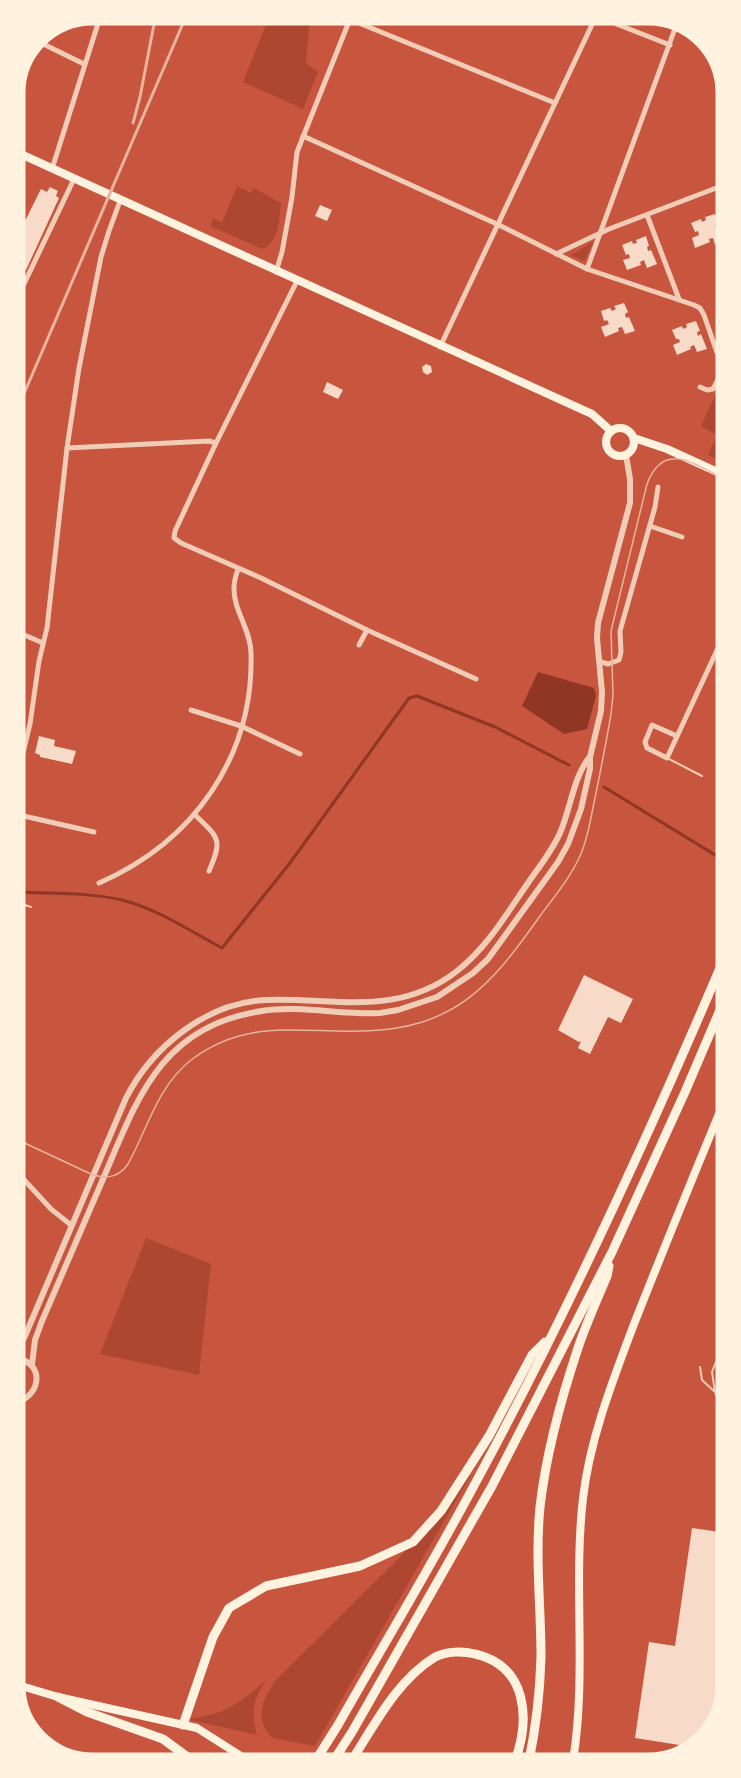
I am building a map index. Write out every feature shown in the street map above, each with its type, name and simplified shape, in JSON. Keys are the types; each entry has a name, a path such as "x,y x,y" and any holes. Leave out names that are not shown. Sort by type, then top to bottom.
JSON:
{"highway":[{"path":"320,1754 477,1481 551,1337 675,1073 717,975"},
{"path":"338,1754 492,1486 612,1252 717,1017"},
{"path":"530,1754 535,1732 540,1665 537,1590 540,1507 563,1397 579,1346 607,1276 612,1252"},
{"path":"183,1725 213,1637 229,1608 266,1586 360,1566 414,1542 441,1511 478,1453 532,1354 551,1337"},
{"path":"355,1754 404,1683 421,1666 449,1652 468,1652 480,1655 500,1665 511,1676 523,1703 524,1725 517,1754"},
{"path":"58,1697 87,1712 163,1739 183,1754"}],"main road":[{"path":"24,156 591,414 611,431"},
{"path":"625,428 634,438 634,446 626,455 614,455 608,450 606,442 611,431 625,428"},
{"path":"634,438 667,449 717,472"},
{"path":"573,1754 579,1664 579,1546 583,1496 596,1433 631,1333 717,1118"},
{"path":"24,1687 58,1697 197,1728 238,1754"}],"street":[{"path":"51,170 98,24"},
{"path":"276,272 292,197 297,153 347,24"},
{"path":"369,24 555,104"},
{"path":"440,347 499,225 590,24"},
{"path":"619,24 670,45"},
{"path":"587,269 675,29"},
{"path":"44,45 84,64"},
{"path":"303,136 499,225 587,269 700,308 717,351"},
{"path":"24,284 74,179"},
{"path":"556,254 601,233 717,187"},
{"path":"24,739 52,594 67,448 77,377 101,257 120,201"},
{"path":"647,215 679,299"},
{"path":"297,281 216,443 175,531 174,538 476,679"},
{"path":"700,387 710,391 717,385"},
{"path":"67,448 209,441 216,443"},
{"path":"24,1400 34,1391 36,1376 32,1365 35,1340 136,1101 161,1064 178,1047 197,1034 241,1015 277,1010 366,1014 398,1010 436,997 464,979 488,959 558,862 578,821 601,711 598,622 630,503 630,479 626,455"},
{"path":"600,662 608,664 619,660 620,631 650,526 658,487"},
{"path":"650,526 682,537"},
{"path":"99,883 128,869 174,836 195,815 214,789 228,762 241,726 249,685 251,652 248,633 235,596 234,588 238,569"},
{"path":"359,645 367,630"},
{"path":"24,635 43,643"},
{"path":"677,736 652,725 645,742 647,748 667,758 717,650"},
{"path":"191,710 241,726 300,754"},
{"path":"24,1338 133,1083 163,1047 184,1029 212,1014 240,1005 262,1000 373,1003 414,994 457,972 476,954 548,854 559,836 583,765 590,757"},
{"path":"195,815 217,839 217,852 209,871"},
{"path":"24,816 94,832"},
{"path":"24,1180 51,1209 71,1225"},
{"path":"24,1361 32,1365"}],"lane":[{"path":"667,758 702,776"},
{"path":"24,905 31,908"},
{"path":"717,1359 712,1372 717,1398"},
{"path":"700,1367 702,1380 715,1392"}],"shaded area":[{"path":"266,24 309,24 306,63 318,72 303,109 243,82"},
{"path":"237,186 251,193 254,188 281,203 275,236 268,246 262,249 210,226 213,218 222,223"},
{"path":"593,242 584,261 571,255"},
{"path":"717,391 717,435 701,426"},
{"path":"717,435 717,460 708,455"},
{"path":"538,672 594,688 596,696 587,729 564,734 522,706"},
{"path":"146,1238 211,1264 199,1375 100,1354"},
{"path":"468,1475 470,1476 315,1746 272,1738 263,1724 262,1709 267,1694 276,1680 395,1562 437,1516"},
{"path":"266,1680 254,1706 257,1735 186,1719 220,1712 239,1702"}],"building":[{"path":"50,187 58,191 56,196 59,198 26,270 24,267 24,223 41,189 47,192"},
{"path":"320,205 332,210 327,221 315,216"},
{"path":"715,214 717,244 715,245 713,238 709,239 710,242 695,248 692,238 699,235 691,223 701,219 702,222 706,220 705,217"},
{"path":"646,236 648,251 651,250 657,264 647,268 644,260 640,262 641,265 627,270 623,260 630,258 629,254 626,255 622,245 632,241 633,244 637,243 636,240"},
{"path":"624,303 628,312 625,314 626,318 629,317 635,331 625,334 622,327 618,328 619,331 605,337 601,327 609,324 607,320 604,321 601,311 610,308 612,311 616,309 614,306"},
{"path":"696,321 700,331 697,332 698,336 701,334 707,349 697,352 694,345 690,347 691,349 677,355 673,345 680,342 672,330 682,326 683,329 687,327 686,324"},
{"path":"426,364 431,366 432,372 427,375 423,372 422,367"},
{"path":"327,382 343,390 338,399 323,392"},
{"path":"39,736 55,740 54,746 76,751 72,764 40,757 35,753"},
{"path":"584,975 633,999 621,1023 608,1017 590,1054 578,1048 581,1041 558,1030"},
{"path":"692,1528 717,1532 717,1685 710,1715 697,1734 681,1745 635,1738 649,1642 675,1646"}],"waterway":[{"path":"24,892 82,894 122,900 161,915 222,948 290,863 409,698 417,696 495,727 569,765"},
{"path":"604,787 717,856"}],"tram line":[{"path":"24,1143 93,1175 113,1176 121,1172 128,1164 161,1095 179,1071 191,1060 212,1047 232,1038 273,1030 362,1031 422,1022 446,1012 467,999 486,983 504,964 562,887 585,843 611,714 613,695 611,631 647,484 654,471 662,463 671,459 691,462 717,475"}],"railway":[{"path":"133,123 154,24"},
{"path":"24,394 183,24"}]}
